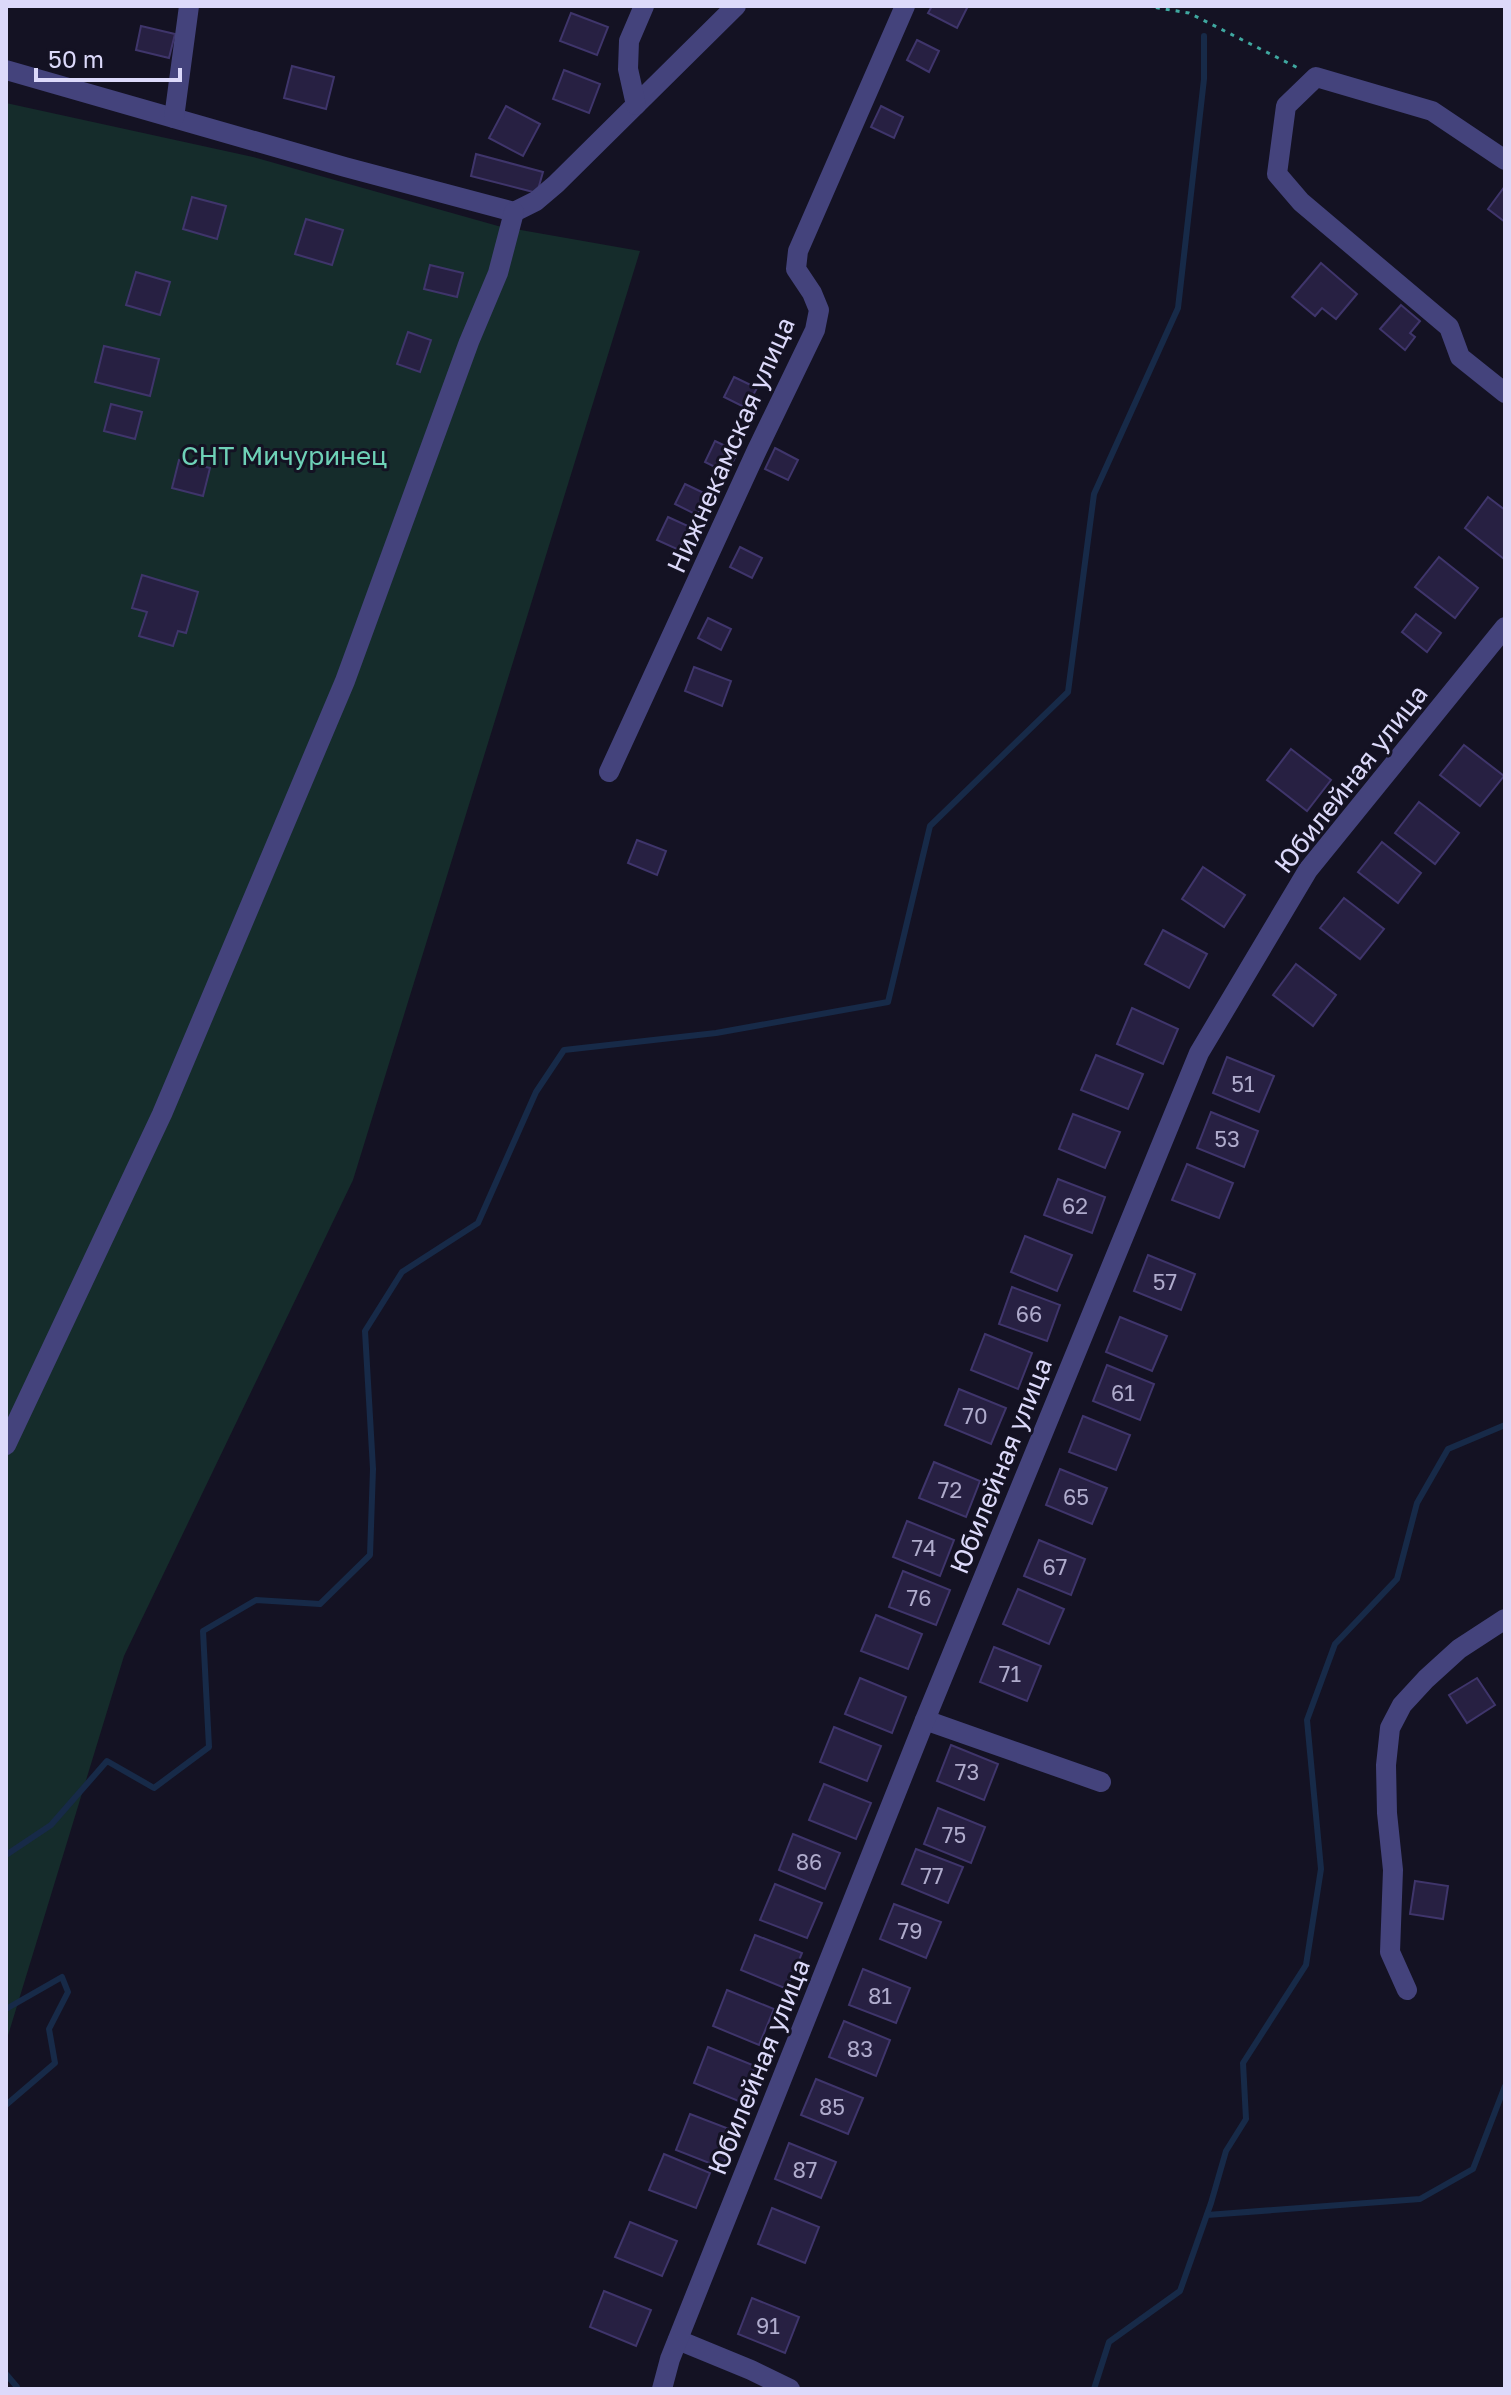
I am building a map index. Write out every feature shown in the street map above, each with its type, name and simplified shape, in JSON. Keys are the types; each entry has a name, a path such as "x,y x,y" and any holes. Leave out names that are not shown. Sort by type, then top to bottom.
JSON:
{"street":[{"path":"174,118 189,6"},
{"path":"636,105 628,69 629,41 644,6"},
{"path":"6,70 514,212 536,201 556,184 736,6"},
{"name":"Нижнекамская улица","path":"609,772 815,330 819,310 796,269 798,251 905,6"},
{"path":"1505,160 1432,111 1316,77 1286,106 1277,174 1301,202 1449,327 1460,357 1505,393"},
{"path":"6,1445 162,1114 334,709 469,342 498,273 514,212"},
{"name":"Юбилейная улица","path":"662,2389 678,2340 925,1720 1199,1053 1308,870 1505,627"},
{"path":"1407,1990 1390,1952 1393,1870 1386,1765 1390,1728 1402,1705 1426,1679 1459,1649 1505,1619"},
{"path":"925,1720 1101,1782"},
{"path":"678,2340 790,2389"}],"path":[{"path":"1146,6 1189,13 1316,77"}],"green space":[{"name":"СНТ Мичуринец","path":"6,103 253,157 498,226 640,251 353,1180 124,1656 6,2042"}],"building":[{"path":"932,6 968,6 957,28 928,13"},
{"path":"571,13 608,27 597,55 560,41"},
{"path":"141,26 175,34 169,58 136,50"},
{"path":"917,40 939,51 929,72 907,60"},
{"path":"292,66 334,77 326,109 284,98"},
{"path":"564,70 600,84 589,113 553,99"},
{"path":"506,106 540,124 523,156 489,138"},
{"path":"881,106 903,117 894,138 871,127"},
{"path":"476,154 543,172 537,193 471,176"},
{"path":"1505,186 1505,222 1488,209"},
{"path":"192,197 226,206 217,239 183,229"},
{"path":"306,219 343,230 332,265 295,254"},
{"path":"1321,263 1357,294 1336,319 1322,308 1315,316 1292,297"},
{"path":"430,265 463,273 457,297 424,289"},
{"path":"136,272 170,282 160,315 126,305"},
{"path":"1401,305 1420,321 1410,333 1415,337 1405,350 1380,329"},
{"path":"408,332 431,340 420,372 397,364"},
{"path":"104,346 159,359 150,396 95,382"},
{"path":"734,377 757,388 746,408 724,397"},
{"path":"111,404 142,412 135,439 104,431"},
{"path":"715,441 738,452 727,473 705,462"},
{"path":"775,448 798,460 788,480 765,469"},
{"path":"179,460 210,468 203,496 172,488"},
{"path":"685,484 708,495 697,515 675,504"},
{"path":"1488,497 1505,510 1504,559 1465,528"},
{"path":"668,517 690,527 679,550 657,540"},
{"path":"740,547 762,558 752,578 730,567"},
{"path":"1439,557 1478,588 1455,618 1415,587"},
{"path":"142,575 198,592 186,633 178,631 173,646 139,636 147,612 132,608"},
{"path":"1416,614 1441,633 1427,652 1402,632"},
{"path":"708,618 731,629 721,650 698,638"},
{"path":"694,667 731,681 722,706 685,691"},
{"path":"1464,745 1504,776 1480,806 1440,775"},
{"path":"1291,749 1331,780 1307,811 1267,780"},
{"path":"1419,802 1459,833 1435,864 1395,833"},
{"path":"637,840 666,851 657,875 628,863"},
{"path":"1382,842 1421,873 1398,903 1358,872"},
{"path":"1203,867 1245,895 1224,927 1182,899"},
{"path":"1344,898 1384,929 1360,959 1320,928"},
{"path":"1163,930 1207,954 1189,988 1145,964"},
{"path":"1296,964 1336,995 1313,1026 1273,995"},
{"path":"1132,1008 1178,1029 1163,1064 1117,1044"},
{"path":"1096,1055 1143,1074 1128,1109 1081,1090"},
{"path":"1227,1057 1274,1076 1259,1112 1213,1093"},
{"path":"1211,1112 1258,1131 1244,1167 1197,1148"},
{"path":"1073,1114 1120,1132 1105,1168 1059,1149"},
{"path":"1187,1164 1233,1183 1219,1218 1172,1200"},
{"path":"1058,1179 1105,1197 1092,1233 1044,1215"},
{"path":"1025,1236 1072,1255 1057,1291 1011,1272"},
{"path":"1148,1255 1195,1274 1181,1310 1134,1291"},
{"path":"1012,1287 1060,1305 1047,1341 999,1324"},
{"path":"1120,1317 1167,1336 1152,1371 1106,1352"},
{"path":"985,1334 1032,1353 1018,1389 971,1370"},
{"path":"1107,1365 1154,1384 1140,1420 1093,1401"},
{"path":"959,1389 1006,1408 991,1444 945,1425"},
{"path":"1083,1416 1130,1435 1116,1470 1069,1452"},
{"path":"934,1462 980,1481 966,1517 919,1498"},
{"path":"1060,1469 1107,1488 1092,1524 1046,1505"},
{"path":"907,1521 954,1540 940,1576 893,1557"},
{"path":"1039,1540 1085,1559 1071,1595 1024,1576"},
{"path":"903,1571 950,1590 936,1625 889,1607"},
{"path":"1018,1589 1064,1609 1049,1644 1003,1624"},
{"path":"876,1615 922,1634 908,1669 861,1651"},
{"path":"994,1647 1041,1666 1027,1701 980,1682"},
{"path":"860,1678 906,1697 892,1733 845,1714"},
{"path":"1477,1678 1495,1705 1467,1723 1449,1695"},
{"path":"834,1727 881,1746 867,1781 820,1762"},
{"path":"951,1745 998,1764 984,1800 937,1781"},
{"path":"824,1784 871,1803 856,1839 809,1820"},
{"path":"938,1808 985,1827 971,1863 924,1844"},
{"path":"793,1834 840,1853 825,1889 779,1870"},
{"path":"916,1849 963,1867 948,1903 902,1884"},
{"path":"1415,1881 1448,1886 1443,1919 1410,1914"},
{"path":"775,1884 822,1903 807,1938 760,1920"},
{"path":"894,1904 941,1922 926,1958 880,1939"},
{"path":"755,1935 802,1953 787,1989 741,1970"},
{"path":"863,1969 910,1988 896,2023 849,2005"},
{"path":"727,1990 774,2009 759,2045 713,2026"},
{"path":"844,2021 890,2040 876,2076 829,2057"},
{"path":"708,2047 755,2066 741,2102 694,2083"},
{"path":"816,2079 863,2098 848,2134 801,2115"},
{"path":"690,2114 737,2132 722,2168 676,2150"},
{"path":"789,2143 836,2162 821,2198 775,2179"},
{"path":"664,2154 710,2173 696,2208 649,2190"},
{"path":"772,2208 819,2227 805,2263 758,2244"},
{"path":"630,2222 677,2241 662,2276 615,2257"},
{"path":"604,2291 651,2310 636,2346 590,2327"},
{"path":"752,2298 799,2317 785,2353 738,2334"}],"waterway":[{"path":"6,1855 51,1825 107,1761 154,1788 209,1747 203,1631 256,1600 320,1604 370,1555 373,1469 365,1331 402,1272 478,1223 536,1092 564,1050 716,1033 888,1002 930,826 1068,692 1094,494 1178,308 1204,79 1204,36"},
{"path":"1094,2389 1109,2342 1180,2291 1226,2151 1246,2119 1243,2063 1306,1965 1321,1869 1307,1720 1335,1644 1397,1579 1417,1503 1448,1449 1505,1425"},
{"path":"6,2009 62,1977 68,1992 49,2029 55,2063 6,2105"},
{"path":"1207,2215 1420,2199 1473,2169 1505,2086"},
{"path":"6,2374 17,2389"}]}
